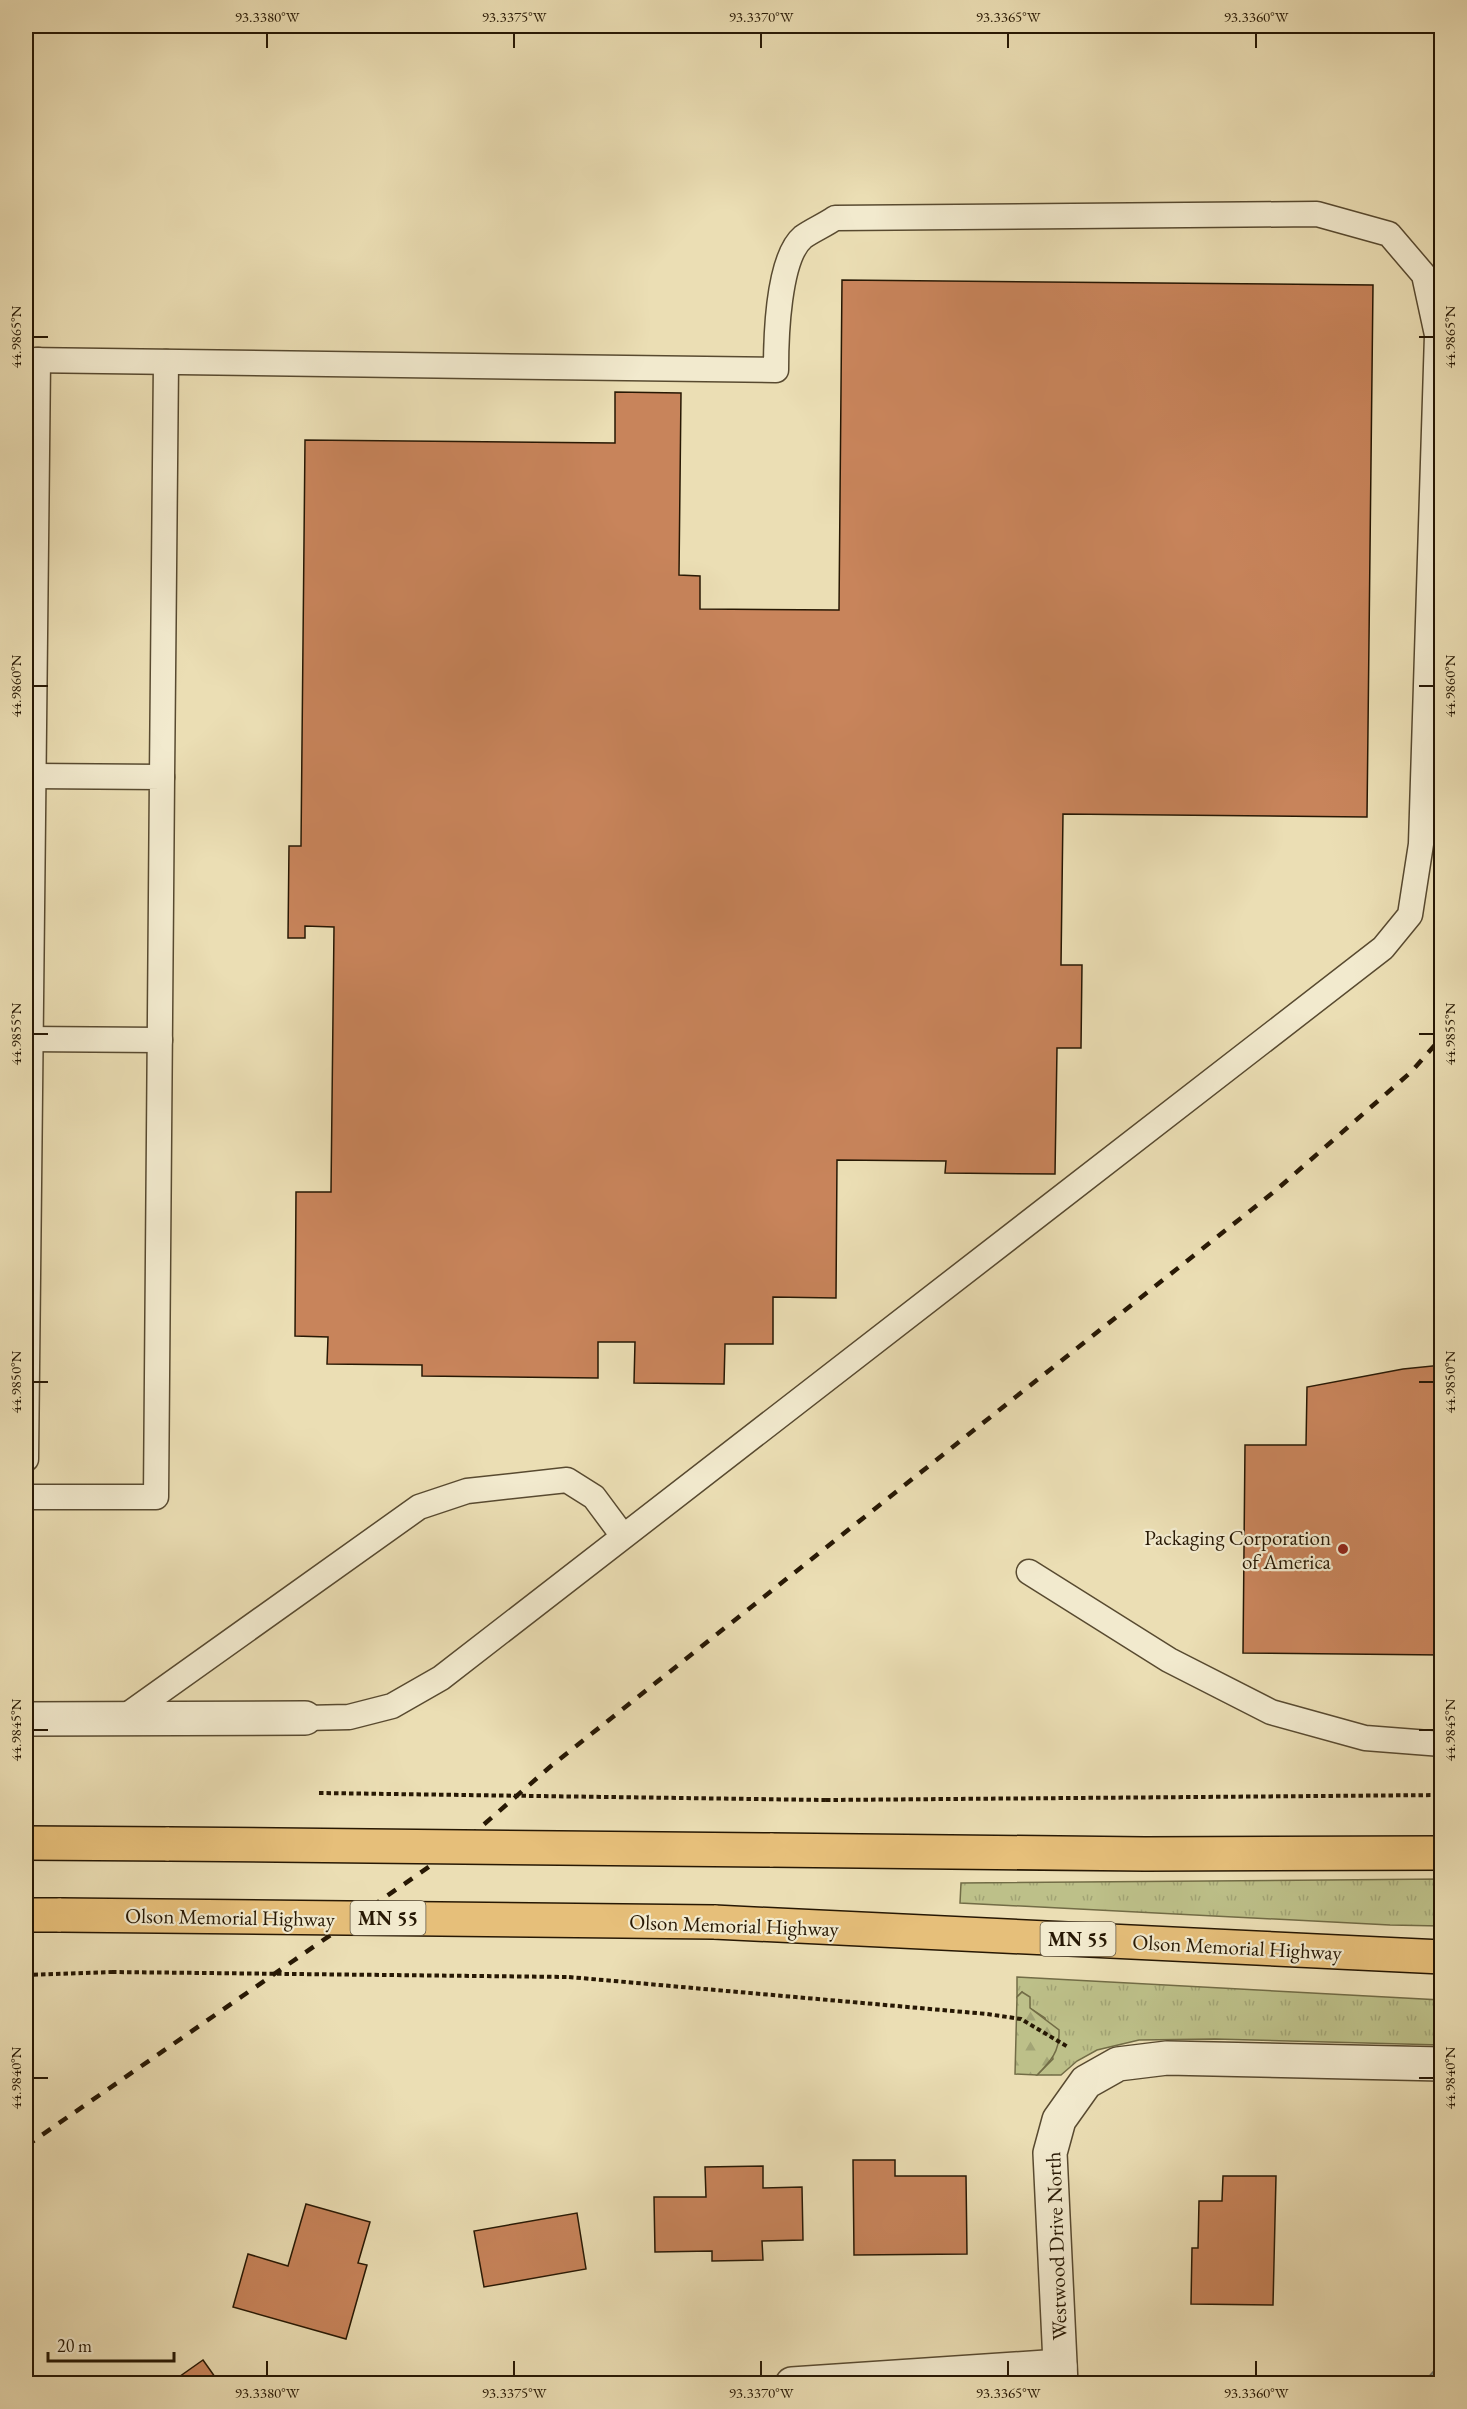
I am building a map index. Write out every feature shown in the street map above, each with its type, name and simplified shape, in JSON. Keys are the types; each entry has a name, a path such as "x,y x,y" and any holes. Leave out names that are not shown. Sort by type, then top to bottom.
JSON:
{"main road":[{"path":"26,1843 1145,1854 1442,1853"},
{"name":"Olson Memorial Highway","path":"26,1915 714,1922 1442,1958"}],"street":[{"path":"26,1719 305,1718"},
{"path":"1090,2080 1118,2064 1167,2058 1442,2064"},
{"name":"Westwood Drive North","path":"1061,2375 1050,2153 1059,2120 1090,2080"},
{"path":"792,2384 1061,2375"}],"lane":[{"path":"26,1459 28,1039 33,776 32,360 776,370 776,330 785,269 801,239 835,218 1317,214 1389,234 1424,276 1437,335 1421,844 1410,915 1383,948 441,1678 392,1706 349,1717 305,1718"},
{"path":"26,1497 156,1497 166,362"},
{"path":"33,776 162,777"},
{"path":"28,1039 159,1040"},
{"path":"123,1718 419,1507 467,1491 567,1480 594,1497 624,1536"},
{"path":"1029,1572 1169,1660 1271,1712 1365,1738 1442,1744"}],"path":[{"path":"319,1793 826,1800 1442,1795"},
{"path":"26,1975 112,1972 569,1977 722,1989 1021,2019 1066,2045 1090,2080"}],"green space":[{"path":"1441,1879 1441,1926 960,1903 961,1883"},
{"path":"1017,1977 1441,2000 1441,2045 1215,2039 1139,2040 1097,2050 1077,2061 1061,2075 1037,2075 1053,2059 1045,2018 1030,2008 1022,1992 1017,1997"},
{"path":"1022,1992 1030,1997 1030,2008 1059,2030 1054,2055 1037,2075 1015,2074 1017,1997"}],"water":[{"path":"1440,2364 1441,2383 1423,2383"}],"building":[{"path":"842,280 1373,285 1367,817 1063,814 1061,965 1082,965 1081,1048 1057,1048 1055,1174 945,1173 946,1161 837,1160 836,1298 773,1297 773,1344 725,1344 724,1384 634,1383 635,1342 598,1342 598,1378 422,1376 422,1365 327,1364 328,1337 295,1336 296,1192 331,1192 334,927 305,926 305,938 288,938 289,846 301,846 305,440 615,443 615,392 681,393 679,575 700,576 700,609 839,610"},
{"name":"Packaging Corporation of America","path":"1442,1365 1442,1655 1243,1653 1245,1445 1306,1445 1307,1387 1403,1369"},
{"path":"853,2160 895,2160 895,2176 966,2176 967,2254 854,2255"},
{"path":"763,2166 763,2188 802,2187 803,2240 762,2241 763,2260 712,2261 712,2251 655,2252 654,2197 706,2197 705,2167"},
{"path":"1223,2176 1276,2176 1273,2305 1191,2304 1192,2248 1198,2248 1199,2201 1222,2201"},
{"path":"306,2204 370,2222 358,2263 367,2265 346,2339 233,2307 248,2254 288,2266"},
{"path":"577,2213 586,2269 484,2287 474,2231"},
{"path":"203,2360 220,2384 169,2384"}],"railway":[{"path":"26,2146 459,1846 551,1766 1275,1191 1411,1072 1442,1037"}],"place":[{"name":"Packaging Corporation of America","path":"1343,1549"}]}
